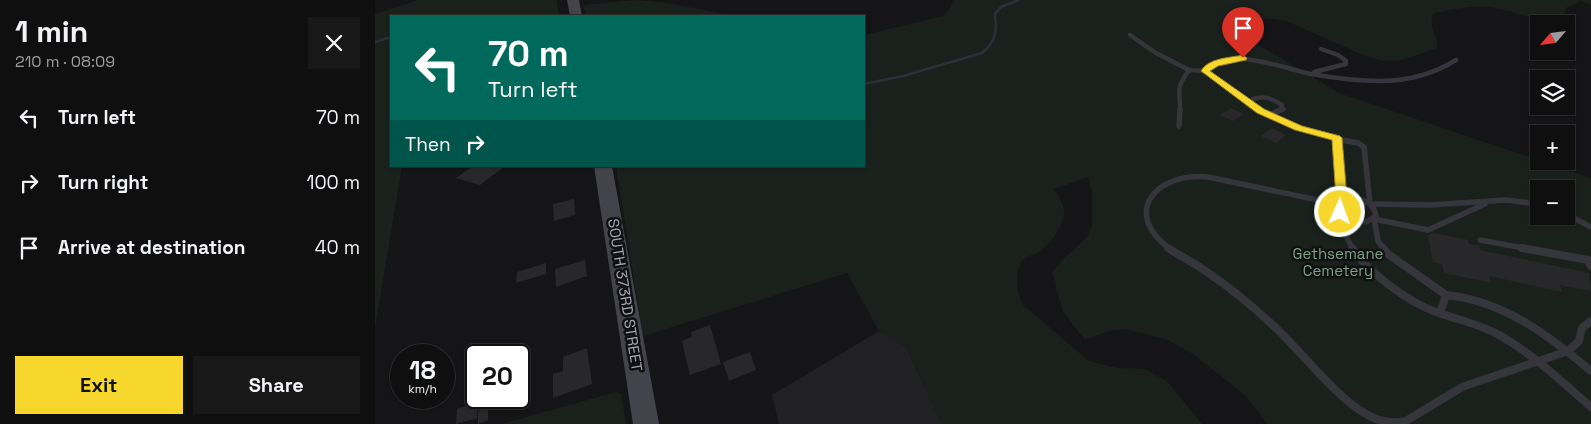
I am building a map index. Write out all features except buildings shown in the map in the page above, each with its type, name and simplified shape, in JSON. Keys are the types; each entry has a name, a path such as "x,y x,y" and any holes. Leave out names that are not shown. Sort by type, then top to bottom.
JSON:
{"street":[{"path":"573,0 576,15"},
{"name":"SOUTH 373RD STREET","path":"603,167 646,424"}],"lane":[{"path":"1130,35 1155,53 1189,70 1205,71 1264,113 1299,128 1364,147 1371,194 1370,204 1376,212 1374,219 1378,241 1388,254 1446,295 1467,297 1495,307 1526,322 1568,351 1591,371"},
{"path":"1308,73 1340,67 1346,64 1343,58 1321,49"},
{"path":"1205,71 1208,67 1215,64 1243,58 1257,59 1308,73 1349,79 1396,79 1432,74 1456,60"},
{"path":"1179,126 1180,98 1178,88 1189,70"},
{"path":"1252,105 1253,99 1266,97 1278,100 1283,107 1282,111 1277,113 1264,113"},
{"path":"1337,138 1339,201 1345,215 1347,240 1356,253 1409,297 1425,307 1468,321 1499,334 1540,361 1591,407"},
{"path":"1530,203 1506,200 1429,205 1370,204 1357,198 1339,201 1216,179 1185,177 1165,183 1152,192 1147,204 1147,220 1157,237 1176,252 1225,283 1248,303 1350,403 1365,414 1381,422 1396,423 1407,421 1462,387 1568,351 1579,341 1582,328 1591,321"},
{"path":"1345,215 1363,222 1374,219 1428,230 1487,202"},
{"path":"1575,219 1591,227"},
{"path":"1480,240 1588,260 1591,266"},
{"path":"1440,313 1446,295"}],"shaded area":[{"path":"879,331 906,347 942,424 779,424 772,395"}],"green space":[{"path":"418,0 557,0 559,15 390,15 390,167 402,167 375,329 375,14"},
{"path":"636,0 668,3 729,15 586,15 583,5"},
{"name":"Gethsemane Cemetery","path":"953,0 1591,0 1591,5 1581,1 1566,8 1565,15 1530,15 1530,17 1497,8 1480,7 1467,7 1433,13 1432,28 1437,48 1403,60 1384,61 1363,55 1284,20 1257,19 1234,30 1339,93 1530,157 1530,170 1567,170 1591,178 1591,424 1267,424 1246,396 1193,354 1166,339 1126,329 1109,331 1085,340 1063,312 1052,273 1060,262 1088,236 1092,226 1092,194 1088,177 1054,189 1063,207 1064,216 1060,228 1048,244 1039,252 1021,262 1017,279 1021,301 1023,305 1089,361 1117,368 1144,369 1167,381 1202,424 942,424 906,347 879,331 847,273 643,336 616,167 865,167 865,35 943,16 950,9"},
{"path":"616,392 621,394 626,424 502,424"}],"waterway":[{"path":"865,84 903,76 982,53 987,49 995,36 995,14 1001,7 1019,0"},
{"path":"375,42 390,37"}],"route":[{"path":"1243,58 1230,59 1215,64 1208,67 1205,71 1254,108 1299,128 1337,138 1341,198 1337,204 1340,212"}]}
